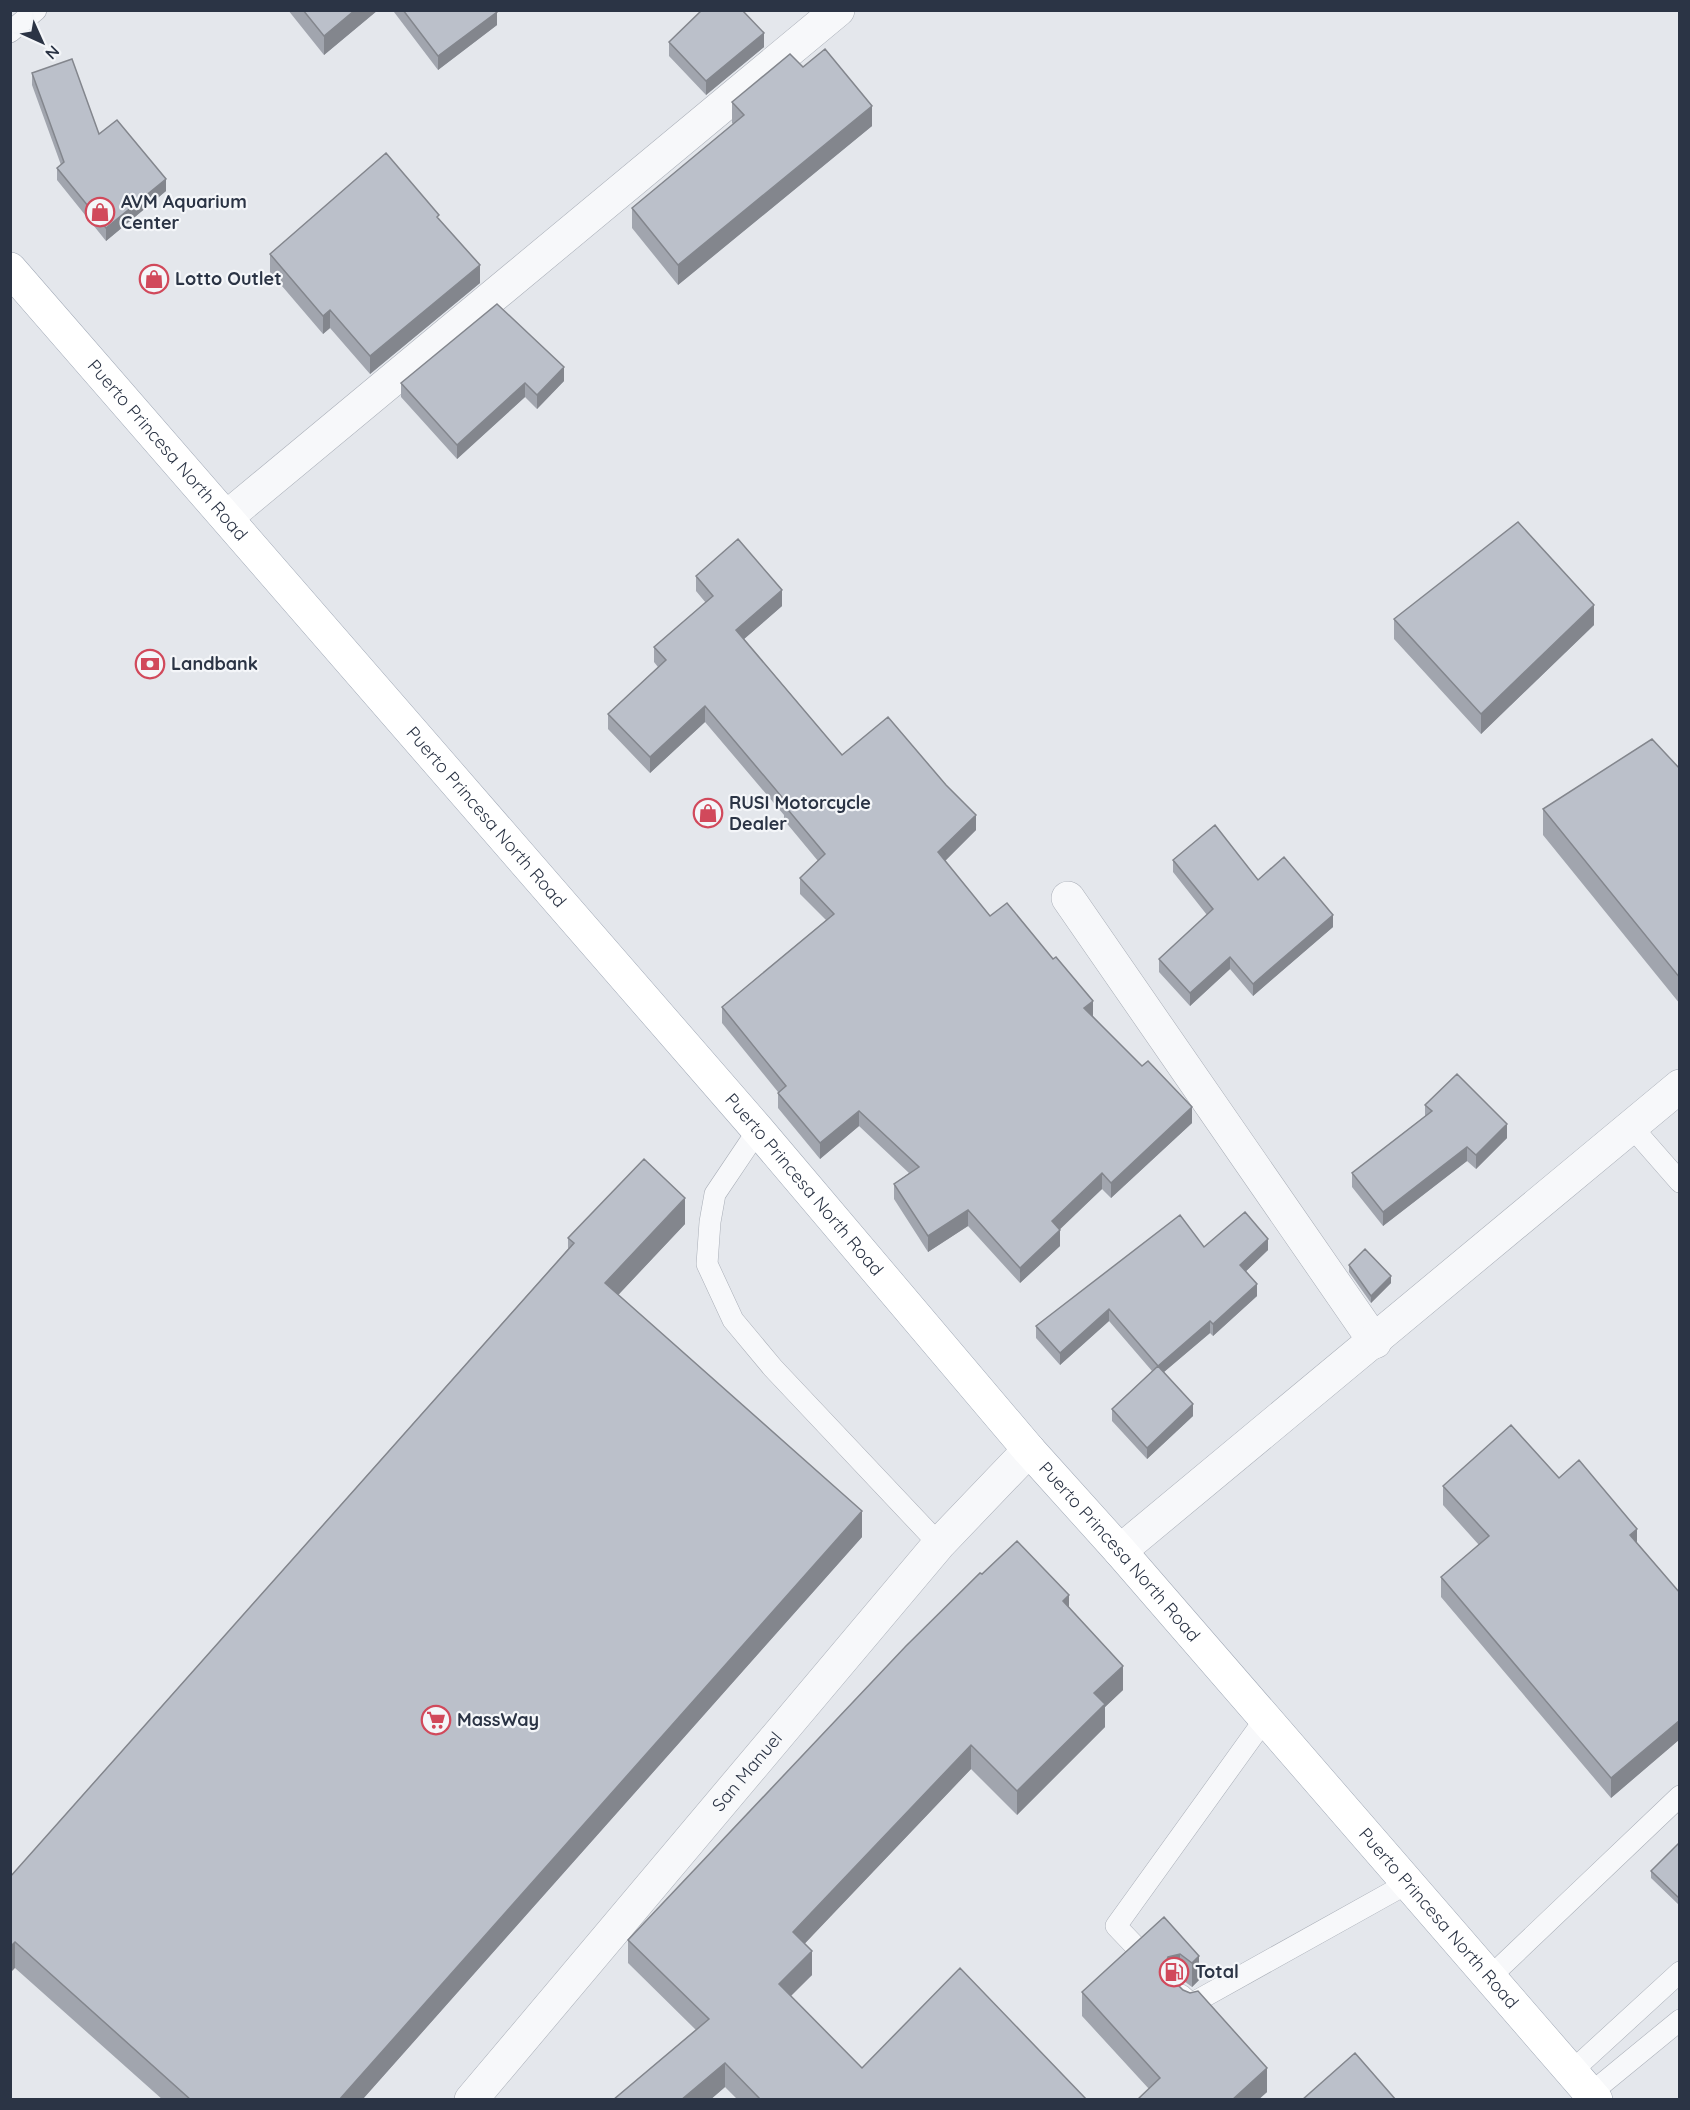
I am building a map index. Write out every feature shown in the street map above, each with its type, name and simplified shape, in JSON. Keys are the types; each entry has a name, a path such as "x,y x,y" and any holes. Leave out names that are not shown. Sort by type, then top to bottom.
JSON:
{"main road":[{"name":"Puerto Princesa North Road","path":"10,269 758,1130 1029,1450 1120,1551 1586,2088"}],"street":[{"path":"227,517 838,10"},
{"path":"1068,898 1375,1342"},
{"path":"1120,1551 1375,1342 1680,1086"},
{"name":"San Manuel","path":"471,2100 939,1544 1029,1450"}],"lane":[{"path":"10,32 36,10"},
{"path":"1631,1126 1680,1182"},
{"path":"758,1130 716,1194 710,1222 707,1264 734,1320 773,1368 939,1544"},
{"path":"1137,1948 1116,1926 1265,1719"},
{"path":"1490,1977 1680,1796"},
{"path":"1177,1990 1191,2004 1408,1883"},
{"path":"1586,2088 1680,1972"},
{"path":"1586,2088 1680,2020"}],"building":[{"path":"303,10 355,10 324,36"},
{"path":"403,10 496,10 497,12 438,56"},
{"path":"702,10 742,10 764,33 706,81 669,42"},
{"path":"825,49 872,106 678,265 632,208 744,115 732,102 790,54 803,67"},
{"path":"72,59 99,134 117,120 166,179 106,228 57,168 64,162 32,73"},
{"path":"386,153 439,215 437,217 480,265 370,356 330,310 323,316 270,254"},
{"path":"497,304 564,367 537,395 525,383 457,445 401,383"},
{"path":"1518,522 1594,605 1481,714 1394,619"},
{"path":"738,539 782,590 736,630 842,755 888,717 946,785 976,815 938,852 990,916 1007,903 1053,959 1056,957 1093,1001 1084,1008 1142,1066 1148,1061 1192,1107 1111,1183 1102,1173 1052,1221 1060,1230 1020,1268 968,1210 928,1236 894,1184 919,1167 859,1111 820,1143 778,1093 786,1086 722,1007 834,914 800,878 825,854 784,805 787,803 705,706 650,757 608,714 666,660 654,647 713,596 696,576"},
{"path":"1652,739 1680,769 1680,978 1543,809"},
{"path":"1215,825 1258,880 1284,857 1333,915 1253,984 1230,957 1190,993 1159,959 1213,909 1173,860"},
{"path":"1457,1074 1507,1124 1476,1155 1467,1147 1383,1212 1352,1173 1432,1111 1425,1105"},
{"name":"MassWay","path":"644,1159 685,1198 605,1283 862,1511 339,2100 191,2100 15,1942 10,1947 10,1877 574,1243 568,1238"},
{"path":"1245,1212 1268,1239 1240,1265 1257,1284 1213,1324 1210,1321 1158,1366 1109,1309 1060,1353 1036,1326 1180,1215 1204,1247"},
{"path":"1365,1249 1391,1276 1371,1296 1349,1265"},
{"path":"1158,1366 1193,1404 1147,1448 1112,1409"},
{"path":"1511,1425 1559,1478 1579,1460 1637,1529 1630,1535 1680,1593 1680,1720 1611,1778 1441,1577 1489,1536 1443,1486"},
{"path":"1017,1541 1069,1595 1063,1601 1123,1666 1094,1693 1105,1704 1017,1791 971,1745 793,1932 812,1951 779,1984 862,2068 960,1968 1087,2100 761,2100 725,2063 681,2100 613,2100 709,2019 628,1940 906,1646 980,1573 982,1574"},
{"path":"1680,1842 1680,1899 1651,1871"},
{"path":"1164,1917 1199,1956 1192,1963 1180,1954 1168,1957 1165,1964 1168,1975 1183,1990 1190,1993 1198,1991 1267,2068 1232,2100 1137,2100 1160,2078 1082,1992"},
{"path":"1355,2053 1396,2100 1302,2100"}],"place":[{"name":"AVM Aquarium Center","path":"100,212"},
{"name":"Lotto Outlet","path":"154,279"},
{"name":"Landbank","path":"150,664"},
{"name":"RUSI Motorcycle Dealer","path":"708,813"},
{"name":"MassWay","path":"436,1720"},
{"name":"Total","path":"1174,1972"}]}
